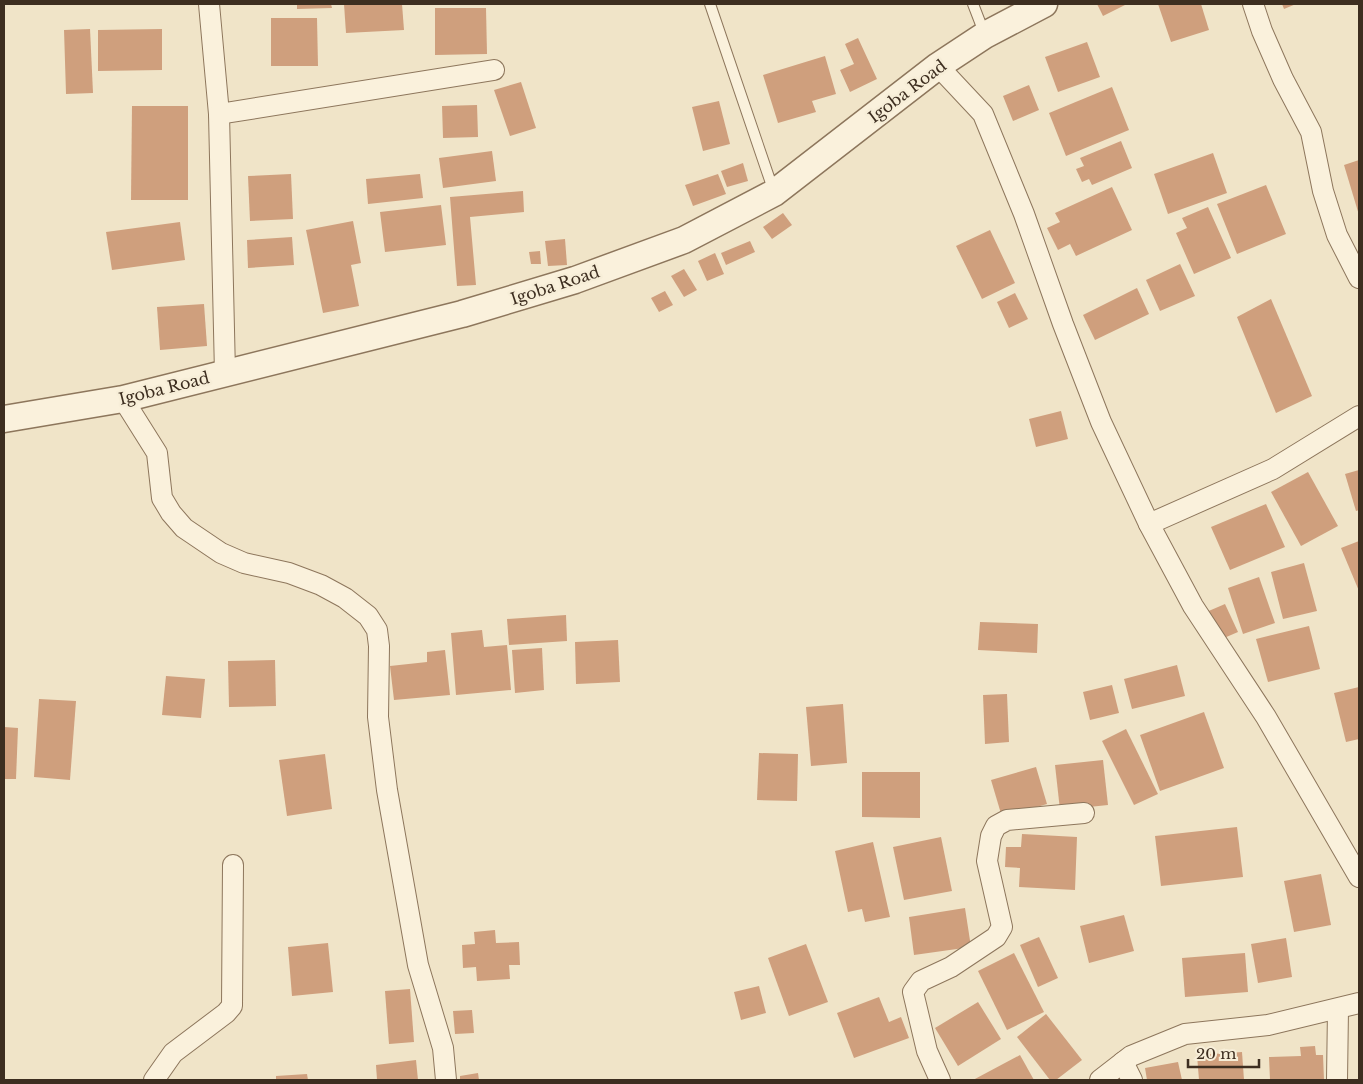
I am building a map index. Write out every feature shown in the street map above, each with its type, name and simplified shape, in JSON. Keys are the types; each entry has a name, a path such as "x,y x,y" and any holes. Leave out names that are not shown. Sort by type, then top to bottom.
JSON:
{"street":[{"path":"209,4 219,114 225,373"},
{"name":"Igoba Road","path":"4,419 123,399 462,314 575,280 684,240 774,192 938,66 1018,10 1044,4"},
{"path":"1253,4 1262,31 1283,79 1311,132 1323,191 1337,235 1359,278"},
{"path":"938,66 983,114 1024,214 1063,324 1101,422 1149,524 1194,606 1266,717 1359,877"},
{"path":"219,114 494,70"},
{"path":"123,399 157,453 162,498 184,528 221,553 244,563 289,573 321,585 345,598 368,616 377,630 379,646 378,717 386,790 418,965 443,1048 446,1080"},
{"path":"1149,524 1273,469 1359,416"},
{"path":"940,1080 927,1051 913,992 921,981 950,967 996,937 1002,927 987,861 991,836 996,826 1007,820 1084,813"},
{"path":"154,1080 173,1052 226,1013 232,1006 234,866"},
{"path":"1100,1080 1131,1056 1185,1034 1268,1026 1359,1003"},
{"path":"1337,1080 1338,1009"},
{"path":"1123,1062 1132,1080"}],"lane":[{"path":"710,4 774,192"},
{"path":"973,4 985,34"}],"building":[{"path":"297,4 331,4 332,8 297,9"},
{"path":"344,4 402,4 404,30 346,33"},
{"path":"1097,4 1127,4 1103,16"},
{"path":"1158,4 1201,4 1209,30 1171,42"},
{"path":"1282,4 1296,4 1284,9"},
{"path":"435,8 486,8 487,54 435,55"},
{"path":"271,18 317,18 318,66 271,66"},
{"path":"90,29 93,93 66,94 64,30"},
{"path":"162,29 162,70 98,71 98,30"},
{"path":"858,38 877,79 850,92 840,70 854,64 845,44"},
{"path":"1087,42 1100,77 1058,92 1045,57"},
{"path":"825,56 836,94 812,101 816,112 778,123 763,75"},
{"path":"521,82 536,128 510,136 494,90"},
{"path":"1029,85 1039,110 1013,121 1003,96"},
{"path":"1112,87 1129,130 1066,156 1049,113"},
{"path":"719,101 730,144 703,151 692,107"},
{"path":"477,105 478,137 443,138 442,106"},
{"path":"132,106 188,106 188,200 131,200"},
{"path":"1121,141 1132,168 1092,185 1089,179 1082,182 1076,169 1084,166 1080,158"},
{"path":"492,151 496,181 443,188 439,158"},
{"path":"1213,153 1227,193 1168,214 1154,174"},
{"path":"1359,160 1359,215 1344,165"},
{"path":"743,163 748,181 727,187 721,171"},
{"path":"291,174 293,219 250,221 248,176"},
{"path":"420,174 423,198 368,204 366,179"},
{"path":"718,174 726,194 693,206 685,185"},
{"path":"1266,185 1286,234 1237,254 1217,204"},
{"path":"1112,187 1132,230 1076,256 1070,244 1058,250 1047,228 1060,222 1055,213"},
{"path":"523,191 524,212 470,217 476,285 457,286 450,197"},
{"path":"441,205 446,245 385,252 380,212"},
{"path":"1208,207 1231,258 1194,274 1176,233 1187,228 1182,218"},
{"path":"783,213 792,225 772,239 763,227"},
{"path":"353,221 361,263 351,265 359,306 323,313 306,230"},
{"path":"180,222 185,260 112,270 106,232"},
{"path":"990,230 1015,283 982,299 956,246"},
{"path":"292,237 294,265 248,268 247,240"},
{"path":"565,239 567,265 548,266 545,241"},
{"path":"750,241 755,252 726,265 721,253"},
{"path":"540,251 541,264 531,264 529,252"},
{"path":"715,253 724,274 707,281 698,261"},
{"path":"1180,264 1195,296 1160,311 1146,280"},
{"path":"684,269 697,290 684,297 671,276"},
{"path":"1137,288 1149,314 1095,340 1083,315"},
{"path":"665,291 673,305 659,312 651,298"},
{"path":"1015,293 1028,319 1009,328 997,302"},
{"path":"1271,299 1312,396 1276,413 1237,317"},
{"path":"204,304 207,346 160,350 157,307"},
{"path":"1061,411 1068,439 1036,447 1029,419"},
{"path":"1359,470 1359,510 1356,511 1345,474"},
{"path":"1308,472 1338,526 1301,546 1271,492"},
{"path":"1266,504 1285,547 1230,570 1211,527"},
{"path":"1359,541 1359,591 1341,548"},
{"path":"1304,563 1317,611 1283,619 1271,572"},
{"path":"1259,577 1275,623 1243,634 1228,588"},
{"path":"1225,604 1238,632 1217,641 1204,613"},
{"path":"566,615 567,641 509,645 507,619"},
{"path":"980,622 1038,624 1037,653 978,650"},
{"path":"1309,626 1320,669 1268,682 1256,639"},
{"path":"482,630 484,647 507,645 511,690 456,695 451,633"},
{"path":"618,640 620,682 576,684 575,642"},
{"path":"542,648 544,690 515,693 512,650"},
{"path":"445,650 450,695 394,700 390,666 427,662 427,652"},
{"path":"275,660 276,706 229,707 228,661"},
{"path":"1177,665 1185,696 1132,709 1124,679"},
{"path":"166,676 205,679 201,718 162,715"},
{"path":"1112,685 1119,713 1090,720 1083,692"},
{"path":"1359,687 1359,739 1346,742 1334,693"},
{"path":"1007,694 1009,742 985,744 983,695"},
{"path":"39,699 76,701 70,780 34,777"},
{"path":"843,704 847,763 811,766 806,707"},
{"path":"1204,712 1224,768 1160,791 1140,735"},
{"path":"4,727 18,728 16,779 4,779"},
{"path":"1126,729 1158,794 1134,805 1102,741"},
{"path":"759,753 798,754 797,801 757,800"},
{"path":"325,754 332,809 287,816 279,760"},
{"path":"1103,760 1108,805 1060,810 1055,765"},
{"path":"1036,767 1047,804 1002,817 991,780"},
{"path":"862,772 920,772 920,818 862,817"},
{"path":"1237,827 1243,877 1161,886 1155,836"},
{"path":"1022,834 1077,837 1075,890 1019,887 1020,868 1005,867 1006,847 1021,847"},
{"path":"941,837 952,891 904,900 893,847"},
{"path":"873,842 890,917 865,922 862,909 848,912 835,851"},
{"path":"1321,874 1331,925 1294,932 1284,881"},
{"path":"965,908 971,947 914,955 909,917"},
{"path":"1124,915 1134,951 1089,963 1080,926"},
{"path":"495,930 496,943 519,942 520,965 509,965 510,979 477,981 476,967 463,968 462,945 475,944 474,932"},
{"path":"1039,937 1058,978 1038,987 1020,945"},
{"path":"1286,938 1292,977 1258,983 1251,944"},
{"path":"328,943 333,992 292,996 288,947"},
{"path":"806,944 828,1002 789,1016 768,958"},
{"path":"1014,953 1044,1012 1007,1030 978,971"},
{"path":"1245,953 1248,992 1185,997 1182,958"},
{"path":"759,986 766,1013 741,1020 734,992"},
{"path":"410,989 414,1042 389,1044 385,991"},
{"path":"879,997 889,1022 901,1017 909,1038 854,1058 837,1013"},
{"path":"978,1002 1001,1039 958,1066 935,1028"},
{"path":"472,1010 474,1033 455,1034 453,1011"},
{"path":"1046,1014 1082,1060 1056,1080 1050,1080 1017,1037"},
{"path":"1315,1046 1316,1055 1323,1055 1324,1080 1270,1080 1269,1057 1301,1056 1300,1047"},
{"path":"1242,1052 1244,1080 1199,1080 1197,1055"},
{"path":"1020,1055 1034,1080 973,1080"},
{"path":"416,1060 418,1080 377,1080 376,1065"},
{"path":"1178,1062 1182,1080 1147,1080 1145,1068"},
{"path":"478,1073 479,1080 460,1080 460,1076"},
{"path":"307,1074 308,1080 276,1080 276,1076"}]}
